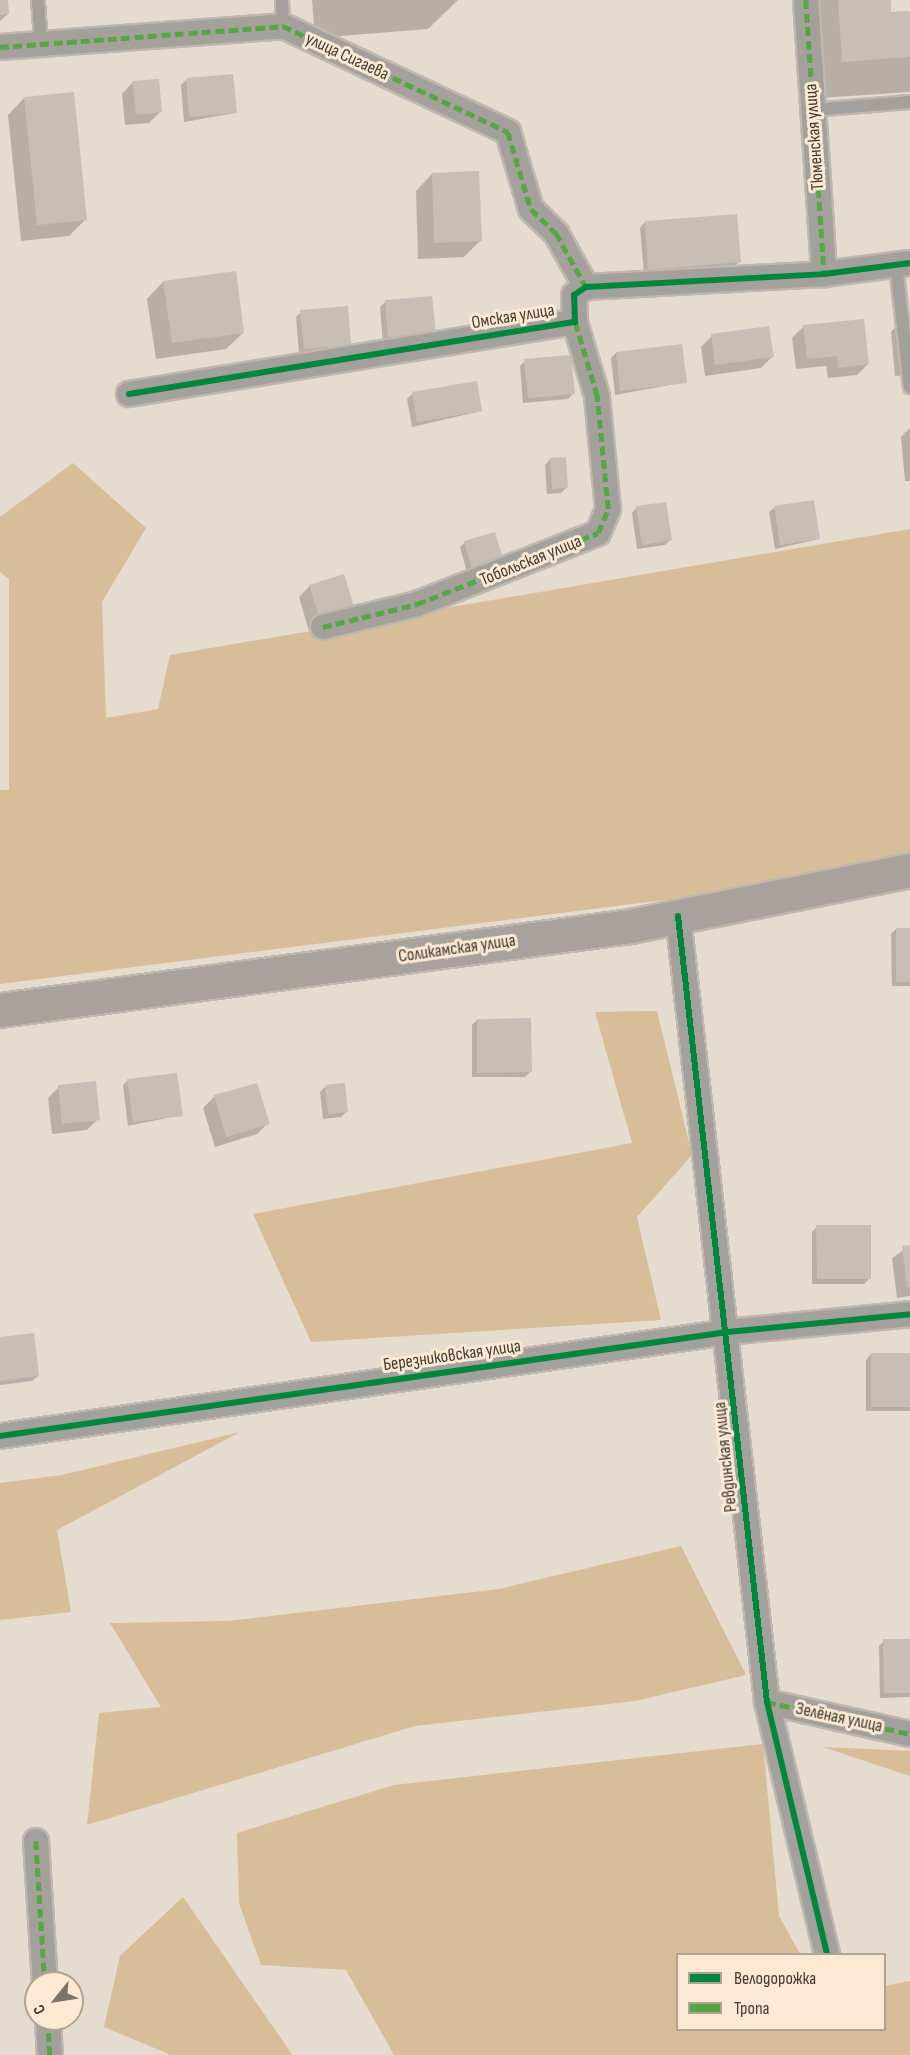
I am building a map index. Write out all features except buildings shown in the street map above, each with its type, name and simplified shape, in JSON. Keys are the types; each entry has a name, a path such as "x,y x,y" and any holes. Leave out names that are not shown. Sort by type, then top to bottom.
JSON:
{"main road":[{"name":"Соликамская улица","path":"0,1010 678,916 910,870"}],"street":[{"name":"Тюменская улица","path":"806,0 824,274"},
{"name":"улица Сигаева","path":"0,47 283,26 508,132 531,209 556,232 586,287"},
{"path":"586,287 824,274 903,264"},
{"name":"Омская улица","path":"129,394 575,322 574,295 586,287"},
{"name":"Тобольская улица","path":"323,627 417,604 598,533 608,508 597,396 575,322"},
{"name":"Ревдинская улица","path":"678,916 728,1332 767,1702 827,1953"},
{"name":"Березниковская улица","path":"0,1436 728,1332 910,1314"},
{"name":"Зелёная улица","path":"767,1702 910,1734"},
{"path":"36,1841 44,1971"},
{"path":"49,2031 50,2055"}],"lane":[{"path":"38,0 41,44"},
{"path":"282,0 283,26"},
{"path":"813,110 910,102"},
{"path":"903,264 910,387"}],"shaded area":[{"path":"73,463 146,528 102,602 106,718 158,709 170,655 910,529 910,853 672,899 0,984 0,790 9,790 9,579 0,572 0,517"},
{"path":"657,1011 692,1155 637,1217 661,1320 311,1342 253,1214 632,1143 595,1012"},
{"path":"240,1432 57,1530 71,1612 0,1620 0,1483 62,1475"},
{"path":"681,1546 746,1675 635,1701 415,1726 87,1825 99,1713 161,1707 110,1623 228,1621 499,1589"},
{"path":"763,1744 779,1916 799,1953 676,1953 676,2031 886,2031 886,1986 910,1981 910,2055 394,2055 346,1970 261,1965 239,1903 237,1833 394,1785"},
{"path":"823,1747 910,1751 910,1776"},
{"path":"183,1897 292,2055 171,2055 104,2027 120,1956"}],"marked path":[{"path":"806,0 824,274"},
{"path":"0,47 283,26 508,132 531,209 556,233 586,287"},
{"path":"323,627 417,604 598,533 608,509 597,396 575,322"},
{"path":"767,1702 910,1734"},
{"path":"36,1841 44,1971"},
{"path":"49,2031 50,2055"}],"cycle path":[{"path":"129,394 575,322 574,295 586,287 824,274 910,263"},
{"path":"678,916 767,1702 827,1953"},
{"path":"0,1436 728,1332 910,1314"}]}
